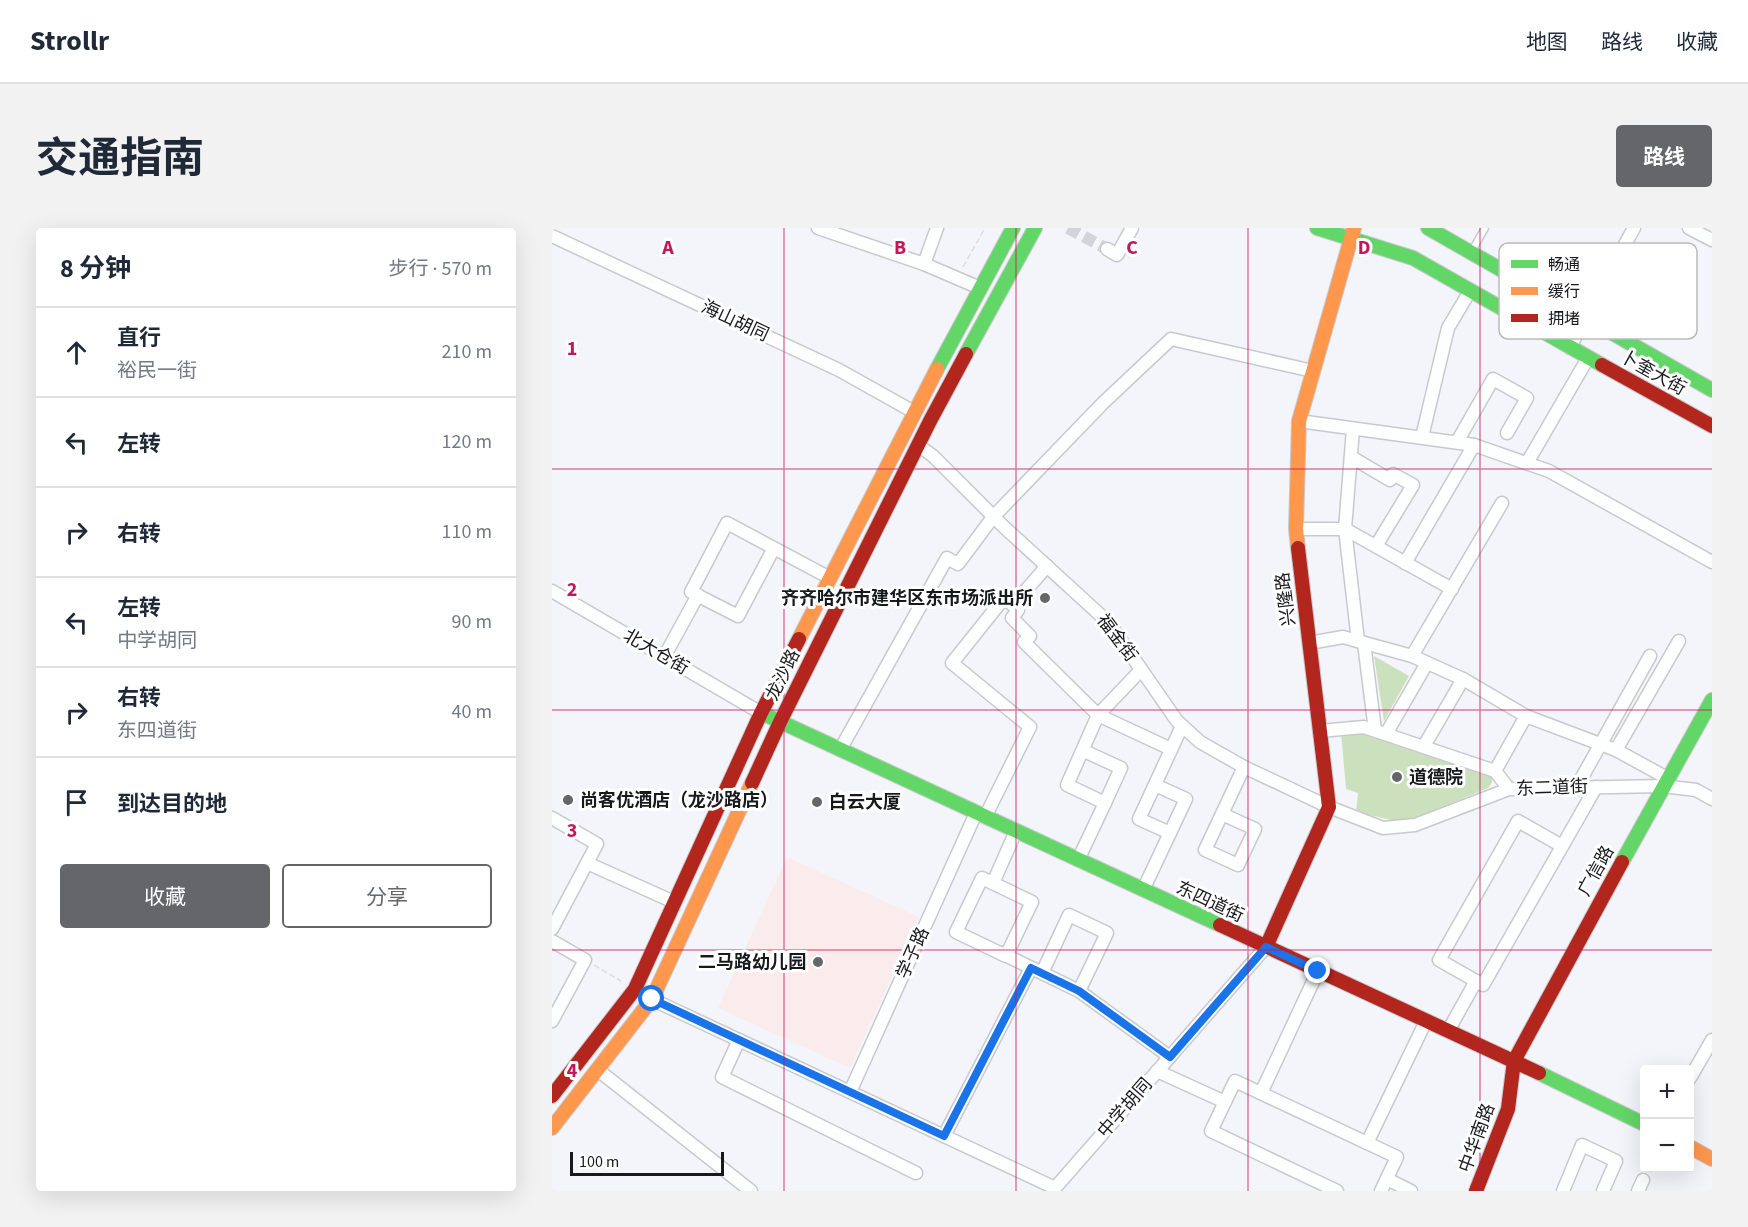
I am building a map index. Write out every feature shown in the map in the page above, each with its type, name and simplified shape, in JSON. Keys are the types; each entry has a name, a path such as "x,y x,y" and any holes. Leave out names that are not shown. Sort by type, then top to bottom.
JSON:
{"main road":[{"name":"龙沙路","path":"552,1096 635,989 761,713 914,412 1012,228"},
{"name":"龙沙路","path":"552,1128 652,999 780,722 918,445 1035,228"},
{"name":"卜奎大街","path":"1317,228 1353,233 1413,258 1499,308"},
{"name":"卜奎大街","path":"1428,228 1499,269"},
{"name":"兴隆路","path":"1329,807 1296,529 1299,421 1353,233"},
{"name":"卜奎大街","path":"1554,339 1712,426"},
{"name":"卜奎大街","path":"1624,339 1712,389"},
{"name":"广信路","path":"1514,1061 1712,700"},
{"name":"东四道街","path":"761,713 1514,1061 1640,1122"},
{"path":"1266,947 1329,807"},
{"name":"中华南路","path":"1476,1191 1508,1109 1514,1061"},
{"path":"1694,1150 1712,1159"}],"street":[{"path":"818,228 844,232 981,288"},
{"path":"924,264 937,228"},
{"path":"1107,249 1117,255 1132,228"},
{"path":"1626,243 1634,228"},
{"path":"1689,228 1708,234"},
{"name":"海山胡同","path":"552,236 839,370 914,412"},
{"path":"1422,437 1448,328 1470,291"},
{"path":"840,750 946,558 958,564 993,517 1103,403 1171,339 1314,371"},
{"path":"1570,348 1574,339"},
{"path":"1527,463 1588,358"},
{"path":"1457,442 1493,379 1527,398 1507,433"},
{"path":"1299,421 1474,445 1527,463 1550,471 1712,562"},
{"path":"1353,429 1345,529 1361,642 1380,732"},
{"name":"福金街","path":"918,445 933,456 993,517 1109,623 1177,721 1200,742 1244,768 1329,807"},
{"path":"1405,563 1474,445"},
{"path":"1351,457 1390,480 1393,474 1413,485 1376,546"},
{"path":"1412,656 1502,503"},
{"path":"774,548 738,616 691,592 727,523 774,548 830,578"},
{"path":"1296,529 1345,529 1452,589"},
{"path":"1047,566 1013,605 1018,610 1012,618 1030,636 1024,642 1098,715 1171,749"},
{"name":"北大仓街","path":"552,591 761,713"},
{"path":"664,657 698,595"},
{"name":"学子路","path":"850,1092 981,815 1030,727 952,663 1004,598 1013,605"},
{"path":"1310,643 1343,638 1412,656 1463,679 1526,716 1616,750 1665,782"},
{"path":"1616,750 1678,641"},
{"path":"1576,788 1650,656"},
{"path":"1380,732 1427,663"},
{"path":"1105,803 1067,785 1098,715 1141,670"},
{"path":"1424,746 1463,679"},
{"path":"1495,771 1526,716"},
{"path":"1170,833 1139,819 1182,726"},
{"path":"1320,731 1365,727 1495,771 1509,789"},
{"path":"1078,860 1121,768 1084,751"},
{"path":"1222,814 1255,829 1239,865 1205,850 1222,814 1244,768"},
{"name":"东二道街","path":"1329,807 1383,828 1414,825 1509,789 1576,788 1665,782 1696,790 1712,800"},
{"path":"1143,890 1186,799 1155,785"},
{"path":"1562,846 1518,821 1439,960 1483,985 1596,787"},
{"path":"552,819 597,844 552,929"},
{"path":"993,883 1016,831"},
{"path":"587,863 674,902"},
{"path":"1001,953 1006,956 1032,902 982,878 956,932 1001,953 1036,970 1079,991 1170,1057"},
{"path":"635,989 944,1136 1069,915 1107,933 1079,991"},
{"path":"552,941 585,960 553,1015"},
{"name":"中学胡同","path":"944,1136 1055,1188 1266,947"},
{"path":"1261,1093 1318,971"},
{"path":"1448,1031 1476,981"},
{"path":"1367,1143 1426,1021"},
{"path":"739,1040 722,1077 916,1173"},
{"path":"1694,1070 1712,1040"},
{"path":"598,1070 752,1191"},
{"path":"1157,1071 1225,1102"},
{"path":"1337,1191 1211,1131 1235,1081 1397,1157 1384,1185 1411,1191"},
{"path":"1563,1191 1582,1145 1616,1161 1603,1191"}],"lane":[{"path":"1471,253 1485,228"}],"path":[{"path":"957,278 985,228"},
{"path":"585,960 635,989"}],"shaded area":[{"name":"二马路幼儿园","path":"787,857 919,917 850,1068 718,1008"}],"green space":[{"path":"1374,656 1409,676 1384,721"},
{"name":"道德院","path":"1365,731 1438,754 1491,776 1491,784 1488,788 1411,820 1396,821 1356,812 1358,793 1346,789 1341,732"}],"tunnel":[{"path":"1068,228 1107,249"}],"traffic: fast":[{"path":"937,369 1013,228"},
{"path":"966,354 1035,228"},
{"path":"1317,228 1413,258 1499,307"},
{"path":"1428,228 1499,268"},
{"path":"1556,339 1602,365"},
{"path":"1623,339 1712,390"},
{"path":"1622,862 1712,700"},
{"path":"768,716 1220,925"},
{"path":"1539,1073 1640,1122"}],"traffic: slow":[{"path":"1298,548 1296,529 1299,421 1354,228"},
{"path":"799,639 937,369"},
{"path":"552,1128 652,999 752,783"},
{"path":"1694,1149 1712,1159"}],"traffic: jam":[{"path":"752,783 930,421 966,354"},
{"path":"1602,365 1712,426"},
{"path":"1266,947 1329,807 1298,548"},
{"path":"552,1096 635,989 761,713 799,639"},
{"path":"1476,1191 1508,1109 1514,1061 1622,862"},
{"path":"1220,925 1539,1073"}],"place":[{"name":"齐齐哈尔市建华区东市场派出所","path":"1045,598"},
{"name":"道德院","path":"1397,777"},
{"name":"尚客优酒店（龙沙路店）","path":"568,800"},
{"name":"白云大厦","path":"817,802"},
{"name":"二马路幼儿园","path":"818,962"}],"route":[{"path":"652,999 944,1136 1031,968 1079,991 1170,1057 1266,947 1318,971"}]}
